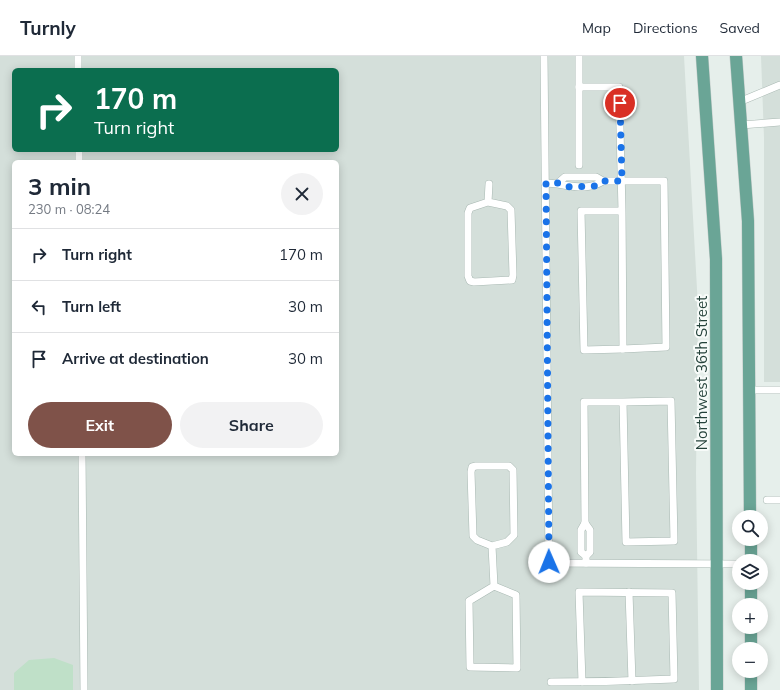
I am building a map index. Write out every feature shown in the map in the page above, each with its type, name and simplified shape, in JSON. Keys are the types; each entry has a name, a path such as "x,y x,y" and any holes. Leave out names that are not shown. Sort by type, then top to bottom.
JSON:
{"main road":[{"name":"Northwest 36th Street","path":"702,56 716,265 717,690"},
{"path":"736,56 748,221 750,510"},
{"path":"751,678 751,690"}],"lane":[{"path":"78,56 78,68"},
{"path":"544,56 549,562 586,559 732,564"},
{"path":"579,56 579,165"},
{"path":"739,102 763,91 780,86"},
{"path":"579,87 619,87 622,181 623,349"},
{"path":"741,125 780,122"},
{"path":"546,183 558,183 565,187 597,186 603,181 664,181 666,347 584,350 581,211 622,211"},
{"path":"488,202 489,184"},
{"path":"488,202 507,206 511,210 512,280 474,282 470,281 468,276 468,213 470,208 488,202"},
{"path":"750,390 780,390"},
{"path":"586,559 581,552 581,530 585,523 584,402 671,401 674,541 626,542 624,402"},
{"path":"82,456 84,690"},
{"path":"509,466 513,470 514,535 507,542 492,546 477,540 473,536 472,467 509,466"},
{"path":"768,500 780,500"},
{"path":"492,546 494,586"},
{"path":"494,586 516,595 518,668 470,667 469,601 494,586"},
{"path":"551,682 582,682 632,681 674,679 672,593 579,592 582,682"},
{"path":"629,592 632,681"}],"shaded area":[{"path":"0,56 684,56 698,307 696,473 699,690 0,690"},
{"path":"761,56 780,56 780,382 764,382 764,138"}],"green space":[{"path":"54,658 73,665 73,690 14,690 14,673 29,660"}],"route":[{"path":"549,562 546,183 558,183 565,187 597,186 603,181 622,181 620,103"}]}
